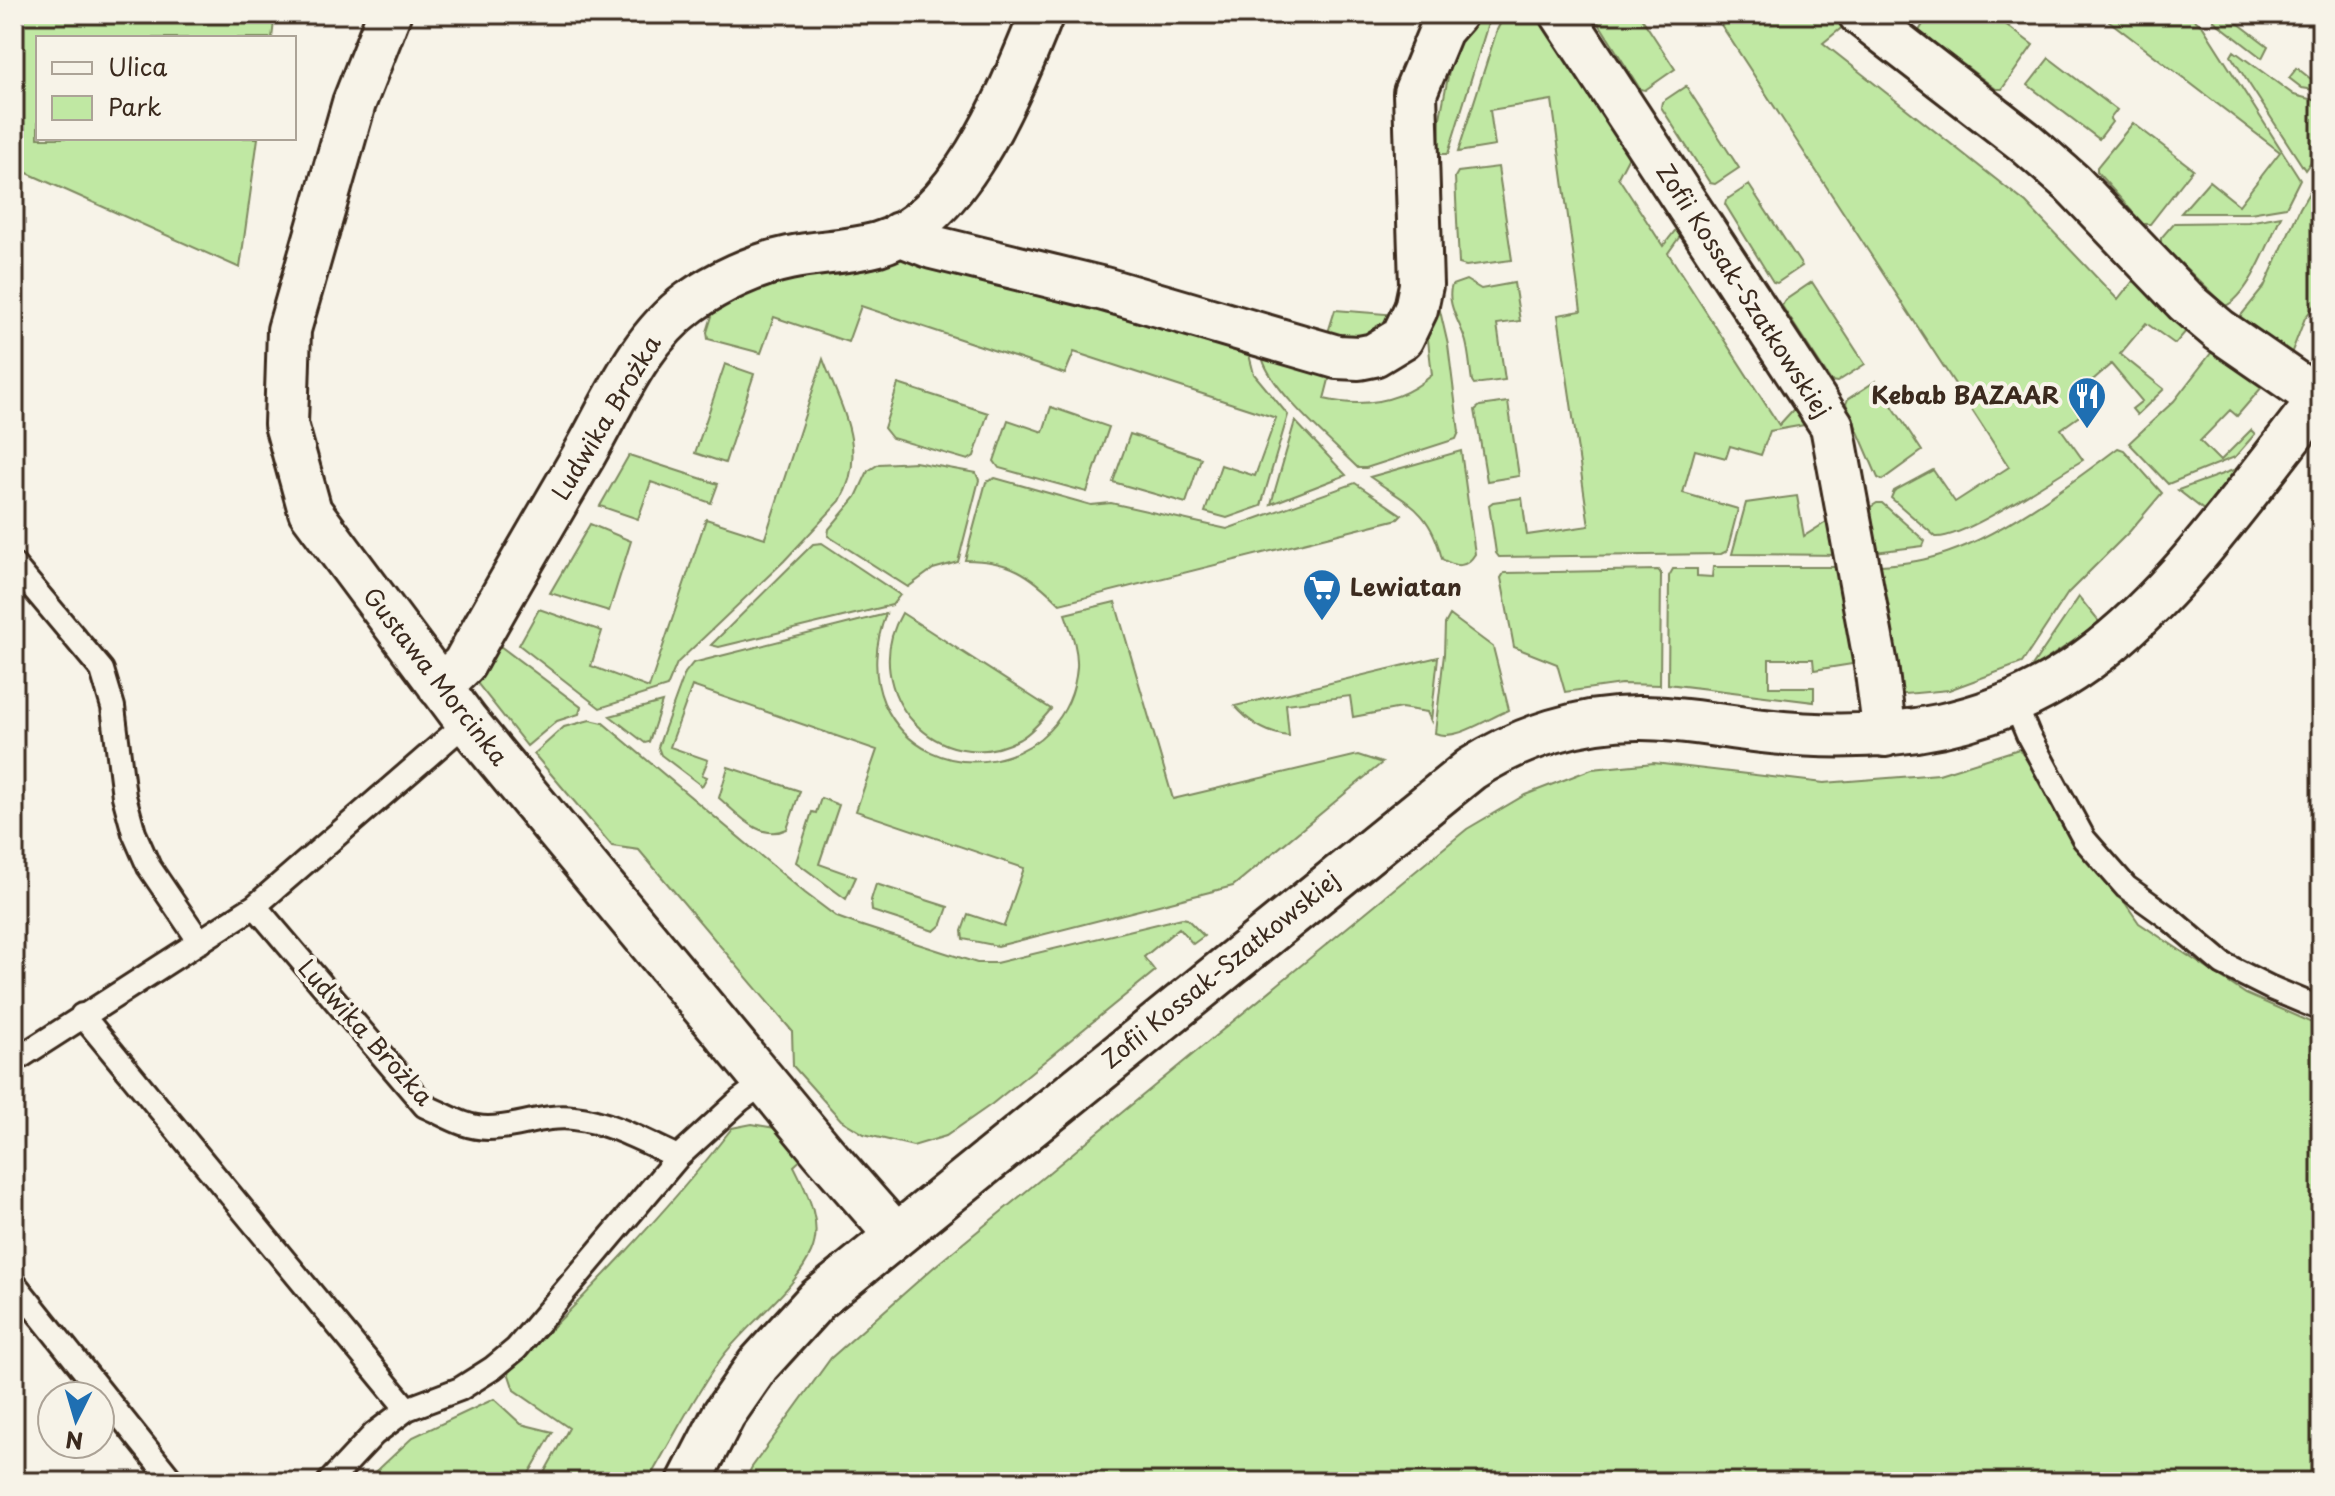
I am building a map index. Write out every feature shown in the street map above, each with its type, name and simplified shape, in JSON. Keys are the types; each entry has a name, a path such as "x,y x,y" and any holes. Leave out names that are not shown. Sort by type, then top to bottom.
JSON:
{"street":[{"name":"Gustawa Morcinka","path":"389,14 354,103 289,330 286,424 310,511 467,722 895,1234"},
{"name":"Ludwika Brożka","path":"440,687 464,664 612,401 645,348 664,325 690,302 761,266 881,243 919,221 938,203 985,140 1042,14"},
{"path":"899,234 932,247 1104,289 1337,357 1374,355 1402,338 1416,309 1421,285 1415,93 1441,30 1455,14"},
{"name":"Zofii Kossak-Szatkowskiej","path":"1562,14 1832,426 1876,665 1885,735"},
{"name":"Zofii Kossak-Szatkowskiej","path":"689,1482 724,1414 758,1365 817,1300 1448,786 1498,752 1575,725 1641,718 1810,736 1885,735 1964,721 2015,704 2078,670 2147,612 2212,538 2320,398 2219,330 2186,302 2072,183 2025,142 1860,14"}],"lane":[{"path":"14,565 102,670 113,707 124,796 134,833 149,867 200,942"},
{"path":"2015,704 2028,735 2084,839 2126,887 2169,918 2223,964 2321,1009"},
{"path":"14,1061 255,906 467,722"},
{"name":"Ludwika Brożka","path":"255,906 425,1106 456,1123 488,1128 522,1121 573,1117 614,1127 678,1157"},
{"path":"82,1015 407,1409"},
{"path":"329,1482 374,1434 407,1409 460,1389 516,1349 678,1157 740,1100 765,1082"},
{"path":"14,1283 173,1482"}],"green space":[{"path":"14,14 275,14 272,36 36,36 36,140 258,140 240,268 14,167"},
{"path":"1471,14 1491,14 1448,154 1439,154 1440,118 1452,56"},
{"path":"1505,14 1548,14 1569,44 1563,56 1629,156 1618,177 1663,246 1685,218 1688,225 1668,253 1779,425 1802,400 1816,423 1770,431 1761,455 1730,446 1726,458 1695,450 1683,493 1738,509 1727,551 1721,554 1499,557 1496,553 1489,505 1493,502 1522,498 1527,535 1589,526 1558,315 1581,311 1552,100 1490,110 1495,146 1458,152 1497,30"},
{"path":"1603,14 1639,14 1675,69 1645,90 1640,89 1598,22 1598,17"},
{"path":"1714,14 1841,14 1850,21 1823,43 2026,203 2118,300 2140,272 2187,330 2175,344 2146,323 2120,354 2164,389 2137,415 2132,409 2142,401 2111,364 2086,386 2099,402 2061,429 2083,460 1987,518 1949,535 1936,537 1891,498 1894,491 1933,470 1955,502 2009,467"},
{"path":"1929,14 1992,14 2033,45 2002,89 1996,89 1919,31"},
{"path":"2100,14 2188,14 2203,27 2300,179 2286,207 2250,213 2181,213 2209,181 2239,205 2280,152"},
{"path":"2218,14 2226,14 2268,46 2262,58 2213,20"},
{"path":"2234,51 2294,95 2321,102 2321,148 2305,170 2231,56"},
{"path":"2049,58 2117,110 2099,139 2028,85"},
{"path":"2297,68 2321,87 2321,91 2302,88 2289,78"},
{"path":"1686,86 1739,168 1715,184 1710,183 1661,107 1662,102"},
{"path":"2133,123 2193,169 2150,224 2143,224 2097,172 2097,167"},
{"path":"1498,167 1512,260 1466,266 1459,264 1455,177 1458,172"},
{"path":"2321,172 2321,297 2305,318 2289,359 2234,324 2264,287 2300,208"},
{"path":"1749,185 1802,266 1777,283 1773,282 1725,204 1726,200"},
{"path":"2281,216 2250,280 2225,306 2161,244 2161,238 2174,223 2248,222"},
{"path":"904,257 1247,347 1254,374 1288,415 1261,506 1227,518 1205,512 1221,465 1255,476 1276,418 1074,352 1065,374 861,306 848,342 774,317 761,353 708,339 707,332 717,300 857,258"},
{"path":"1466,280 1481,289 1514,283 1520,321 1497,324 1505,380 1474,384 1472,381 1466,342 1454,314 1450,292 1452,285"},
{"path":"1812,282 1865,364 1837,382 1831,381 1782,306 1784,301"},
{"path":"1437,298 1448,345 1459,432 1456,439 1358,468 1276,384 1262,356 1332,368 1324,399 1353,403 1394,397 1432,375 1426,322"},
{"path":"1335,310 1399,315 1382,337 1325,342"},
{"path":"2218,344 2269,379 2237,416 2230,410 2200,441 2220,461 2251,430 2255,434 2235,457 2168,484 2129,443 2174,401"},
{"path":"823,359 844,412 852,447 848,483 840,501 784,561 677,663 667,687 600,708 519,645 539,609 602,631 591,666 649,688 706,519 765,538"},
{"path":"725,364 754,374 725,463 695,453"},
{"path":"1876,381 1922,451 1882,480 1878,478 1846,404 1848,399"},
{"path":"898,384 988,413 974,456 968,460 892,438 884,428"},
{"path":"1508,402 1519,476 1487,481 1475,410 1480,406"},
{"path":"1051,407 1109,427 1087,492 999,468 994,461 1008,420 1043,432"},
{"path":"1295,421 1346,475 1271,504"},
{"path":"1130,434 1201,458 1186,503 1113,482"},
{"path":"2118,448 2124,450 2162,493 2130,531 2068,593 2022,663 1949,690 1895,695 1869,566 1929,558 1983,538 2031,510"},
{"path":"1461,451 1475,554 1460,565 1442,559 1431,529 1416,510 1370,477"},
{"path":"629,455 718,484 711,503 651,482 638,519 600,506"},
{"path":"915,462 976,473 979,480 958,562 933,569 908,587 828,536 829,529 856,497 868,471 879,464"},
{"path":"2239,468 2205,511 2178,490"},
{"path":"995,478 1091,505 1111,503 1227,529 1355,483 1402,515 1398,519 1060,604 1039,584 1018,571 995,563 965,560 986,482"},
{"path":"1797,496 1804,536 1836,516 1840,555 1732,554 1746,503"},
{"path":"1882,503 1925,541 1923,546 1867,553 1861,513"},
{"path":"590,524 631,541 609,611 550,593"},
{"path":"822,543 900,595 892,605 719,647 711,645 813,544"},
{"path":"1713,567 1845,567 1865,662 1814,670 1813,659 1769,659 1769,687 1814,687 1814,702 1668,684 1669,576 1673,569 1697,569 1697,576 1712,577"},
{"path":"1658,570 1661,574 1660,685 1621,684 1565,692 1557,664 1514,647 1501,578 1504,573"},
{"path":"2079,597 2100,623 2029,671"},
{"path":"1115,602 1173,799 1358,755 1382,763 1233,886 998,946 963,939 962,931 968,914 1004,926 1024,868 856,811 877,750 692,686 670,747 708,760 702,775 707,777 702,786 661,755 658,747 685,673 693,663 886,614 877,647 876,670 884,703 904,733 931,752 962,761 994,760 1024,749 1050,730 1068,702 1077,660 1065,614"},
{"path":"902,613 1051,709 1037,726 1020,739 990,749 961,749 935,739 913,722 898,699 890,672 891,643"},
{"path":"1450,615 1493,647 1509,710 1462,732 1443,735 1435,733 1445,624"},
{"path":"492,640 581,707 579,714 557,721 527,746 474,679"},
{"path":"1438,657 1431,721 1427,712 1401,708 1353,717 1350,696 1286,704 1289,736 1259,726 1235,706"},
{"path":"662,702 649,742 645,743 610,716"},
{"path":"590,720 603,723 805,893 837,917 856,924 977,963 996,963 1182,918 1204,936 1193,944 1179,928 1144,957 1155,971 992,1104 946,1136 913,1146 864,1134 841,1120 793,1066 792,1031 639,850 612,846 534,754 564,727"},
{"path":"2019,749 2139,923 2246,994 2321,1027 2321,1482 744,1482 831,1358 934,1267 1467,829 1525,795 1592,769 1654,763 1824,783 1939,774"},
{"path":"728,767 800,791 787,829 768,832 759,829 719,798"},
{"path":"821,798 839,805 819,864 856,877 846,899 796,862 812,812 816,813"},
{"path":"876,884 948,907 942,924 934,931 872,911 871,900"},
{"path":"752,1124 775,1128 804,1157 794,1166 812,1208 816,1231 815,1242 803,1267 782,1294 723,1356 693,1401 647,1482 539,1482 569,1428 514,1390 508,1372 652,1223 732,1128"},
{"path":"494,1399 521,1424 553,1432 524,1482 365,1482 413,1437"}],"place":[{"name":"Kebab BAZAAR","path":"2087,430"},
{"name":"Lewiatan","path":"1322,622"}]}
